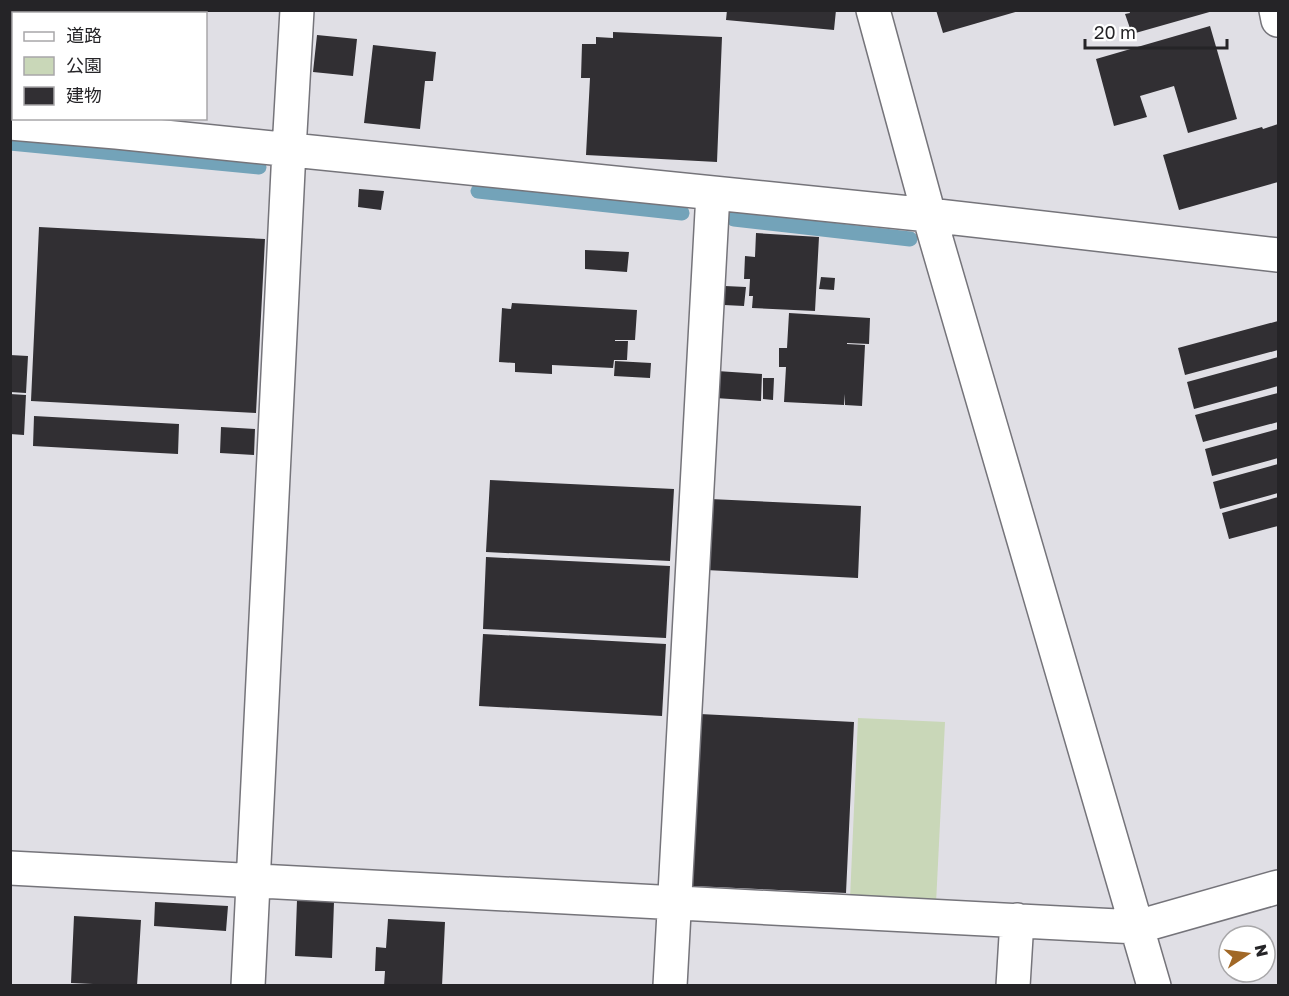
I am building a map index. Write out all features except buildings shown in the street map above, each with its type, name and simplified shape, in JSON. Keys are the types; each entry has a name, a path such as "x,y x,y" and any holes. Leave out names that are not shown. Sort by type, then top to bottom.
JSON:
{"street":[{"path":"248,986 297,10"},
{"path":"873,10 929,215 1154,986"},
{"path":"1276,10 1278,20"},
{"path":"10,123 929,215 1278,255"},
{"path":"670,986 712,193"},
{"path":"10,868 1137,927 1278,887"},
{"path":"1013,986 1017,920"}],"green space":[{"path":"858,718 945,722 936,904 850,899"}],"waterway":[{"path":"10,143 259,167"},
{"path":"478,191 682,213"},
{"path":"734,219 910,239"}]}
